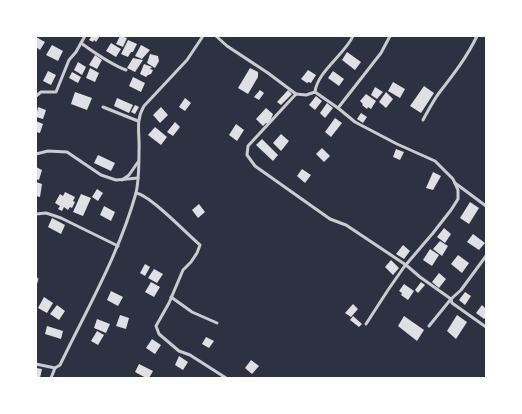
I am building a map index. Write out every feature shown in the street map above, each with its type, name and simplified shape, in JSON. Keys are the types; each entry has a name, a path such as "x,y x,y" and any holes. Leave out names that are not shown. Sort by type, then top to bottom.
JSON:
{"street":[{"path":"36,96 41,92 56,92 69,60 76,52 85,36"},
{"path":"51,378 55,368 60,365 118,246 136,193 139,161 139,115 144,106 187,60 203,36"},
{"path":"216,36 227,46 268,73 296,94 306,95 315,92"},
{"path":"315,92 316,86 353,36"},
{"path":"338,108 381,54 390,36"},
{"path":"423,120 438,94 472,47 477,36"},
{"path":"81,43 102,58 126,70"},
{"path":"315,92 355,122 396,144 435,161 459,187 486,206"},
{"path":"296,94 248,146 247,155 255,166 330,219 346,225 406,265 420,278 451,299 452,303 486,327"},
{"path":"103,107 138,121"},
{"path":"36,154 48,151 67,152 101,175 116,180 138,178"},
{"path":"122,180 129,175 139,161"},
{"path":"366,324 406,265 433,233 458,199 458,190 454,181"},
{"path":"136,193 150,200 200,245 191,262 183,270 156,326 159,334 179,351 190,355 226,378"},
{"path":"36,214 46,213 61,218 118,246"},
{"path":"429,326 460,290 486,256"},
{"path":"36,279 36,283"},
{"path":"171,297 192,312 217,323"},
{"path":"36,364 55,368"}],"building":[{"path":"89,36 100,36 96,42 94,40 93,42 89,40 91,37"},
{"path":"120,36 127,38 123,47 116,44"},
{"path":"36,37 45,42 40,50 36,47"},
{"path":"128,40 137,44 133,52 131,52 128,57 121,54"},
{"path":"111,43 121,49 116,57 106,51"},
{"path":"52,45 63,51 58,61 46,55"},
{"path":"141,45 150,50 142,59 135,56"},
{"path":"347,52 361,62 355,70 342,60"},
{"path":"150,54 158,56 159,61 155,68 147,63"},
{"path":"95,55 102,60 97,69 89,65"},
{"path":"133,58 143,60 135,72 127,68"},
{"path":"78,62 86,67 82,75 74,70"},
{"path":"144,64 152,67 150,69 153,70 151,74 146,77 140,74"},
{"path":"90,68 99,73 95,82 86,78"},
{"path":"250,68 258,72 258,77 248,94 238,88"},
{"path":"308,70 316,75 311,83 307,83 301,79"},
{"path":"48,71 56,75 51,85 43,81"},
{"path":"333,71 344,79 339,86 328,78"},
{"path":"72,72 81,77 78,83 69,78"},
{"path":"133,77 145,83 141,92 129,86"},
{"path":"393,82 405,89 400,98 388,91"},
{"path":"424,86 434,93 421,113 410,106"},
{"path":"375,87 383,92 377,99 371,95"},
{"path":"260,90 264,93 259,100 254,97"},
{"path":"288,90 292,94 281,105 277,102"},
{"path":"75,92 92,98 87,110 71,104"},
{"path":"386,92 393,99 386,108 379,102"},
{"path":"366,94 376,101 371,109 368,107 367,109 360,101"},
{"path":"316,96 322,101 315,110 309,105"},
{"path":"117,98 133,105 129,113 114,106"},
{"path":"185,98 191,103 185,111 179,107"},
{"path":"327,103 333,108 325,118 320,113"},
{"path":"135,105 139,107 135,114 131,112"},
{"path":"38,107 46,110 43,119 36,117"},
{"path":"161,107 168,115 160,123 153,115"},
{"path":"266,108 273,114 268,124 266,123 263,126 256,119"},
{"path":"361,113 367,117 363,123 357,119"},
{"path":"335,118 342,123 331,137 325,132"},
{"path":"36,121 43,124 40,133 36,132"},
{"path":"175,122 180,127 173,136 167,132"},
{"path":"236,124 244,130 237,141 229,135"},
{"path":"155,127 167,137 161,145 148,135"},
{"path":"281,134 289,141 281,151 273,143"},
{"path":"262,139 278,155 273,161 256,145"},
{"path":"322,148 330,156 324,162 316,154"},
{"path":"396,149 404,152 400,160 393,157"},
{"path":"98,155 115,163 111,171 94,163"},
{"path":"36,167 42,170 39,180 36,179"},
{"path":"302,169 311,175 305,183 297,176"},
{"path":"433,172 441,176 433,190 426,188"},
{"path":"36,182 42,184 40,197 36,196"},
{"path":"97,189 103,193 98,201 92,197"},
{"path":"65,192 75,197 73,201 75,202 72,208 70,207 68,210 64,207 62,211 58,209 60,206 55,203 60,194 63,196"},
{"path":"81,194 91,198 83,216 73,212"},
{"path":"470,202 479,208 469,224 460,218"},
{"path":"199,204 205,212 198,218 192,210"},
{"path":"104,206 115,212 111,221 100,215"},
{"path":"52,218 65,225 61,234 48,227"},
{"path":"444,228 451,234 445,243 437,237"},
{"path":"473,234 485,243 479,250 467,242"},
{"path":"440,241 448,246 442,256 433,249"},
{"path":"403,245 410,251 404,259 396,254"},
{"path":"430,249 439,255 432,266 423,260"},
{"path":"458,255 469,263 462,273 451,264"},
{"path":"391,260 399,268 393,275 385,267"},
{"path":"145,264 150,267 145,276 140,273"},
{"path":"154,269 163,274 157,283 148,278"},
{"path":"439,273 446,279 439,288 432,282"},
{"path":"151,282 160,287 154,297 145,292"},
{"path":"421,282 425,285 418,293 415,290"},
{"path":"404,284 414,291 408,300 401,295 402,293 399,291"},
{"path":"111,291 123,297 118,306 107,300"},
{"path":"465,292 471,296 465,305 459,300"},
{"path":"44,297 53,303 47,313 38,308"},
{"path":"353,304 358,309 351,317 345,313"},
{"path":"57,305 65,311 59,320 50,314"},
{"path":"482,305 486,309 486,317 484,319 476,313"},
{"path":"120,315 129,318 126,329 116,326"},
{"path":"457,315 467,322 456,339 447,331"},
{"path":"353,316 362,324 359,327 350,320"},
{"path":"404,316 424,330 417,341 398,326"},
{"path":"97,319 110,324 106,333 94,328"},
{"path":"47,326 63,331 61,339 45,334"},
{"path":"97,331 104,335 98,345 91,341"},
{"path":"206,337 214,341 209,348 202,344"},
{"path":"152,339 161,345 155,354 146,348"},
{"path":"179,356 188,362 183,370 175,365"},
{"path":"251,360 259,366 252,374 245,368"},
{"path":"139,364 153,371 149,378 135,372"},
{"path":"36,368 42,369 40,378 36,377"}]}
